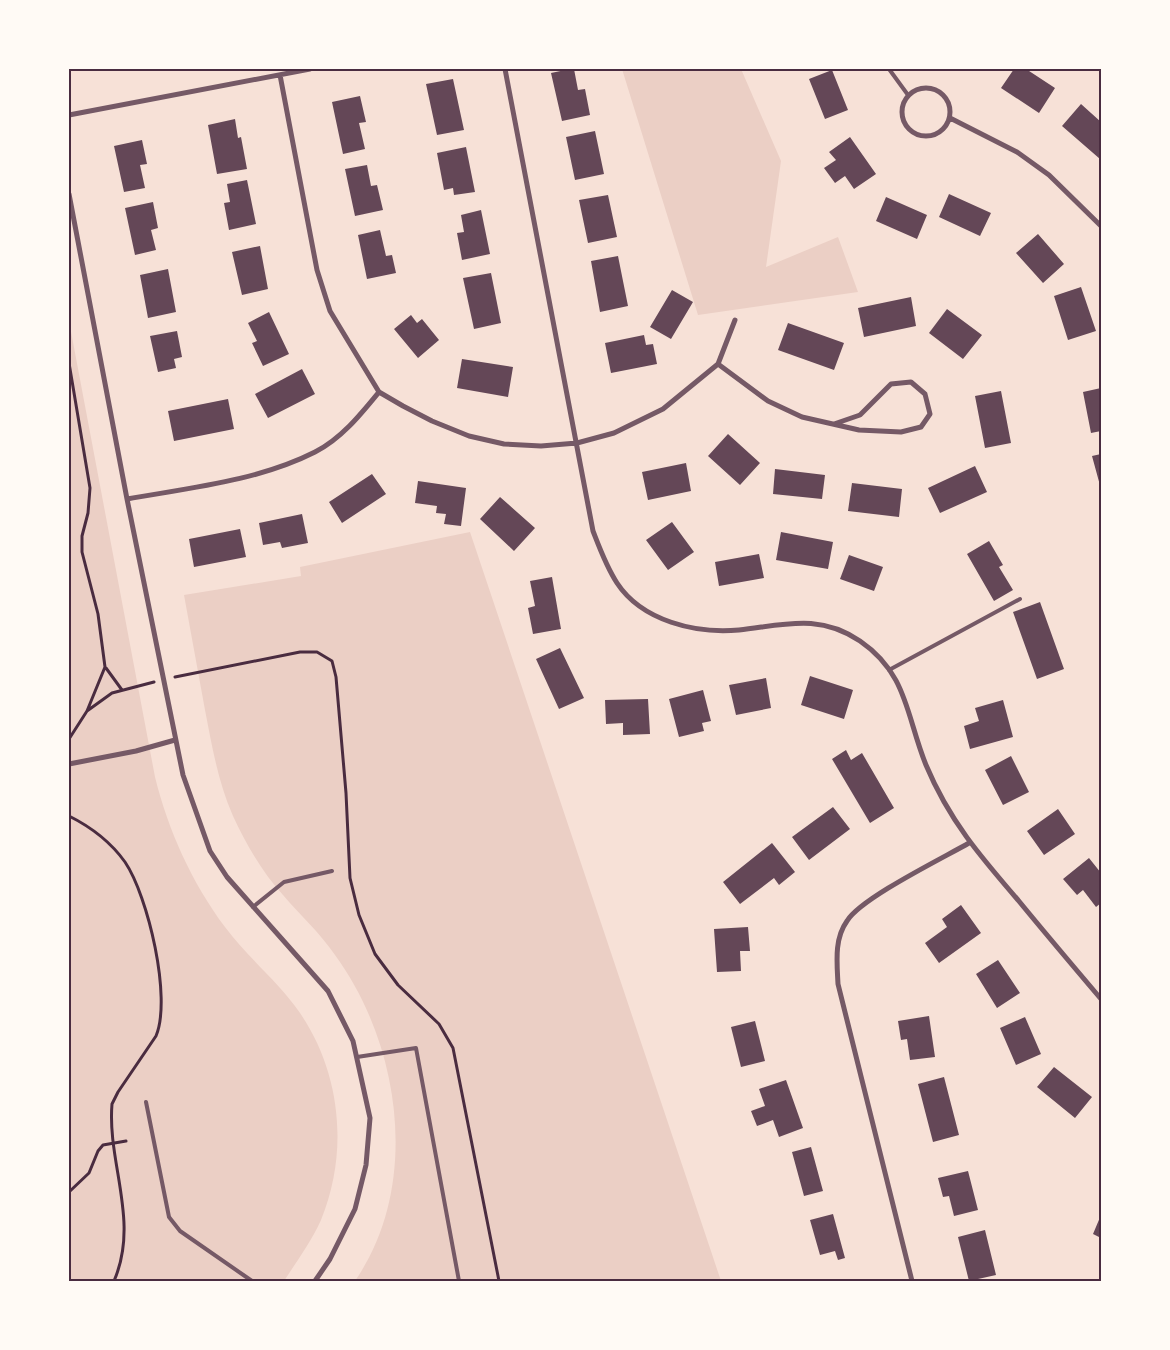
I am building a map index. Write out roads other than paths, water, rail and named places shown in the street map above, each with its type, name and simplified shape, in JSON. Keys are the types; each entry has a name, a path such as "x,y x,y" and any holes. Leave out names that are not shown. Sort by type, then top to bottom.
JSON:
{"street":[{"path":"69,115 310,69"},
{"path":"505,69 593,531 603,559 618,584 639,605 683,628 738,630 809,622 834,626 860,641 880,658 899,683 926,764 944,806 969,843 1101,999"},
{"path":"280,75 317,270 330,311 379,392 432,421 468,436 504,444 541,446 577,443 614,434 663,409 718,364 734,320"},
{"path":"920,88 936,90 948,101 950,118 947,125 935,135 927,137 912,133 906,127 901,113 902,105 908,95 920,88"},
{"path":"950,118 1025,158 1070,194 1101,226"},
{"path":"69,194 127,499 175,740 184,775 210,851 227,877 328,991 353,1041 357,1057 370,1118 366,1164 355,1209 330,1259 315,1281"},
{"path":"718,364 768,400 802,417 859,430 901,432 921,427 930,414 925,394 911,382 891,384 860,415 834,424"},
{"path":"127,499 278,468 317,451 356,420 379,392"},
{"path":"69,764 136,751 175,740"},
{"path":"912,1281 838,984 836,949 847,920 868,901 969,843"}],"lane":[{"path":"889,69 908,95"},
{"path":"890,670 1020,599"},
{"path":"254,907 284,882 332,872"},
{"path":"357,1057 416,1048 459,1281"},
{"path":"146,1102 169,1217 180,1231 252,1281"}]}
